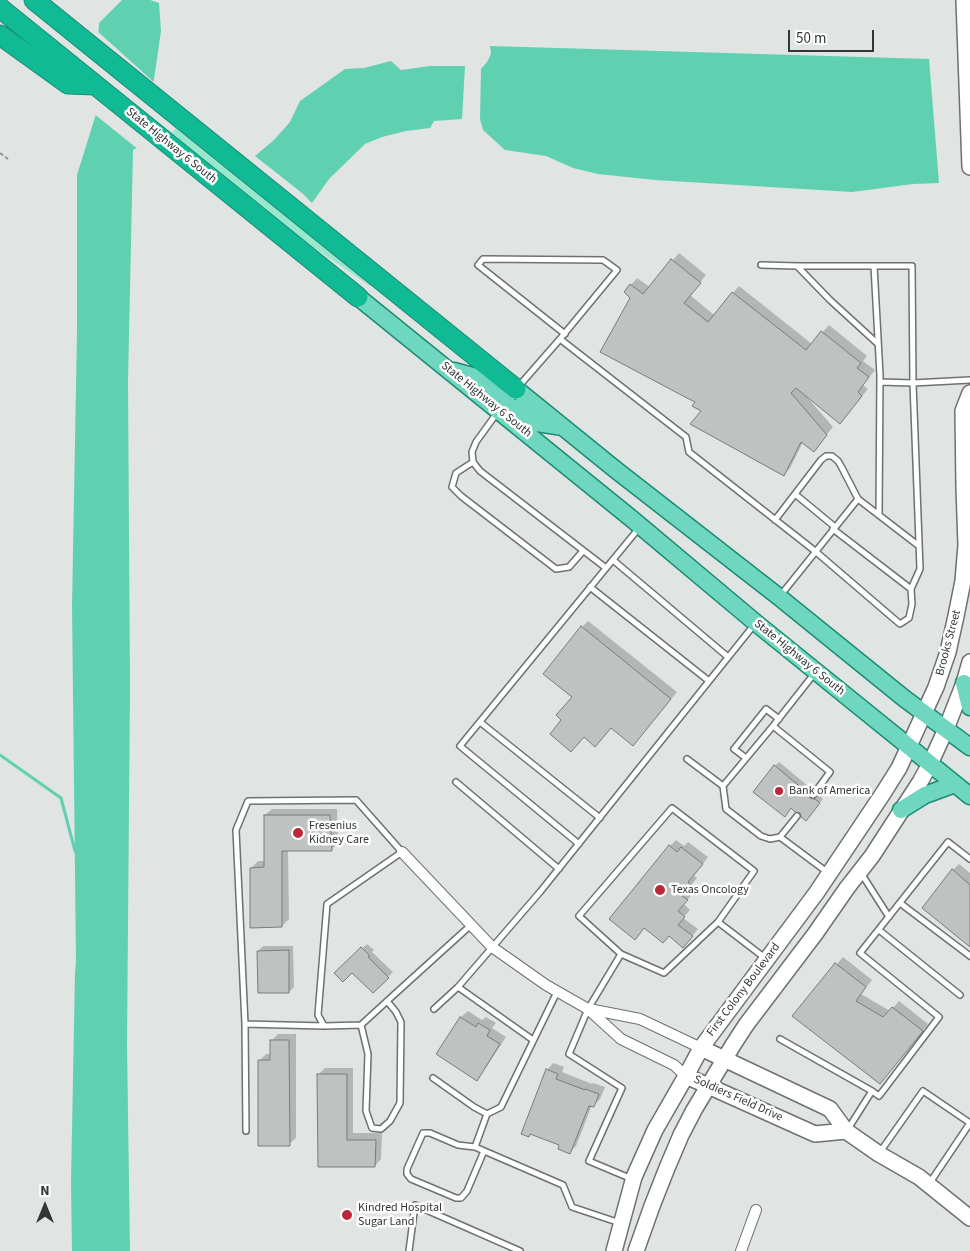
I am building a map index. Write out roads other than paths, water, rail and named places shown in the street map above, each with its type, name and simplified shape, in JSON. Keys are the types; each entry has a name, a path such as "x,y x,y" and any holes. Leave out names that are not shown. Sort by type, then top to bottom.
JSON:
{"highway":[{"path":"34,0 71,17 83,39 516,389"},
{"name":"State Highway 6 South","path":"0,8 358,297"},
{"path":"0,35 68,84 95,84"}],"main road":[{"path":"964,0 970,167"},
{"name":"State Highway 6 South","path":"358,297 970,796"},
{"path":"449,370 480,378 506,395 516,389 905,699 970,747"},
{"name":"Brooks Street","path":"909,747 936,687 948,652 963,581 966,545 963,479 963,411 970,393"},
{"path":"498,410 511,407 520,410 537,423 563,427"},
{"name":"Brooks Street","path":"930,764 946,729 970,662"},
{"path":"964,683 970,707"},
{"name":"First Colony Boulevard","path":"614,1251 633,1180 655,1130 701,1048 829,874 899,768 909,747"},
{"name":"First Colony Boulevard","path":"636,1251 681,1134 724,1060 746,1025 883,840 930,764"},
{"path":"900,810 925,794 955,784"},
{"name":"Soldiers Field Drive","path":"701,1048 830,1109 846,1131 879,1154 919,1177 970,1218"},
{"name":"Soldiers Field Drive","path":"686,1076 815,1134 846,1131"}],"street":[{"name":"Soldiers Field Drive","path":"402,852 492,947 546,985 588,1009 621,1039 674,1065 686,1076"},
{"name":"Soldiers Field Drive","path":"588,1009 640,1019 701,1048"},
{"path":"741,1251 756,1210"}],"lane":[{"path":"516,389 560,339 617,270 603,260 482,259 478,265 564,334"},
{"path":"560,339 686,437 689,452 775,520 900,624 909,618 912,604 911,589 920,569 913,383 912,266 761,265"},
{"path":"797,266 830,300 878,344"},
{"path":"874,266 880,382 879,515"},
{"path":"880,382 913,383 970,380"},
{"path":"498,410 476,442 472,452 473,462 480,471 606,568"},
{"path":"775,520 821,460 826,456 832,456 842,466 858,499 919,546"},
{"path":"473,462 456,473 452,487 461,496 556,569 569,567 584,550"},
{"path":"795,494 834,528 911,589"},
{"path":"779,597 858,499"},
{"path":"579,844 460,746 641,526"},
{"path":"613,560 728,656"},
{"path":"590,588 709,681"},
{"path":"434,1008 458,987 540,892 756,623"},
{"path":"723,786 816,672"},
{"path":"746,758 734,749 766,709 779,719"},
{"path":"480,722 600,818"},
{"path":"773,726 830,772 813,795"},
{"path":"687,759 723,786 726,809 761,836 770,839 780,837 797,816"},
{"path":"456,782 559,869"},
{"path":"246,1131 245,1024 236,830 248,801 356,800 402,852 327,904 318,1015 324,1026"},
{"path":"672,808 754,872 718,922 664,973 621,954 579,916 672,808"},
{"path":"780,837 829,874"},
{"path":"780,1039 879,1096 939,1017 860,953 948,842 970,859"},
{"path":"860,871 889,917"},
{"path":"900,903 970,956"},
{"path":"718,922 767,960"},
{"path":"245,1024 361,1026 387,1000 471,925"},
{"path":"879,930 960,995"},
{"path":"621,954 588,1009 569,1054 622,1088 589,1161 633,1180"},
{"path":"458,987 533,1040"},
{"path":"475,1147 487,1114 501,1108 557,992"},
{"path":"361,1026 368,1054 366,1111 372,1128 381,1129 390,1121 400,1103 400,1022 396,1012 387,1000"},
{"path":"433,1078 487,1114"},
{"path":"846,1131 872,1091"},
{"path":"879,1154 923,1091 970,1123 929,1185"},
{"path":"484,1151 467,1191 461,1198 456,1198 411,1179 407,1174 407,1169 423,1133 430,1133 458,1145 475,1147 563,1185 572,1207 621,1223"},
{"path":"409,1251 415,1205 520,1251"}],"waterway":[{"path":"0,755 61,798 75,851"}],"place":[{"name":"Bank of America","path":"779,791"},
{"name":"Fresenius Kidney Care","path":"298,833"},
{"name":"Texas Oncology","path":"660,890"},
{"name":"Kindred Hospital Sugar Land","path":"347,1215"}]}
